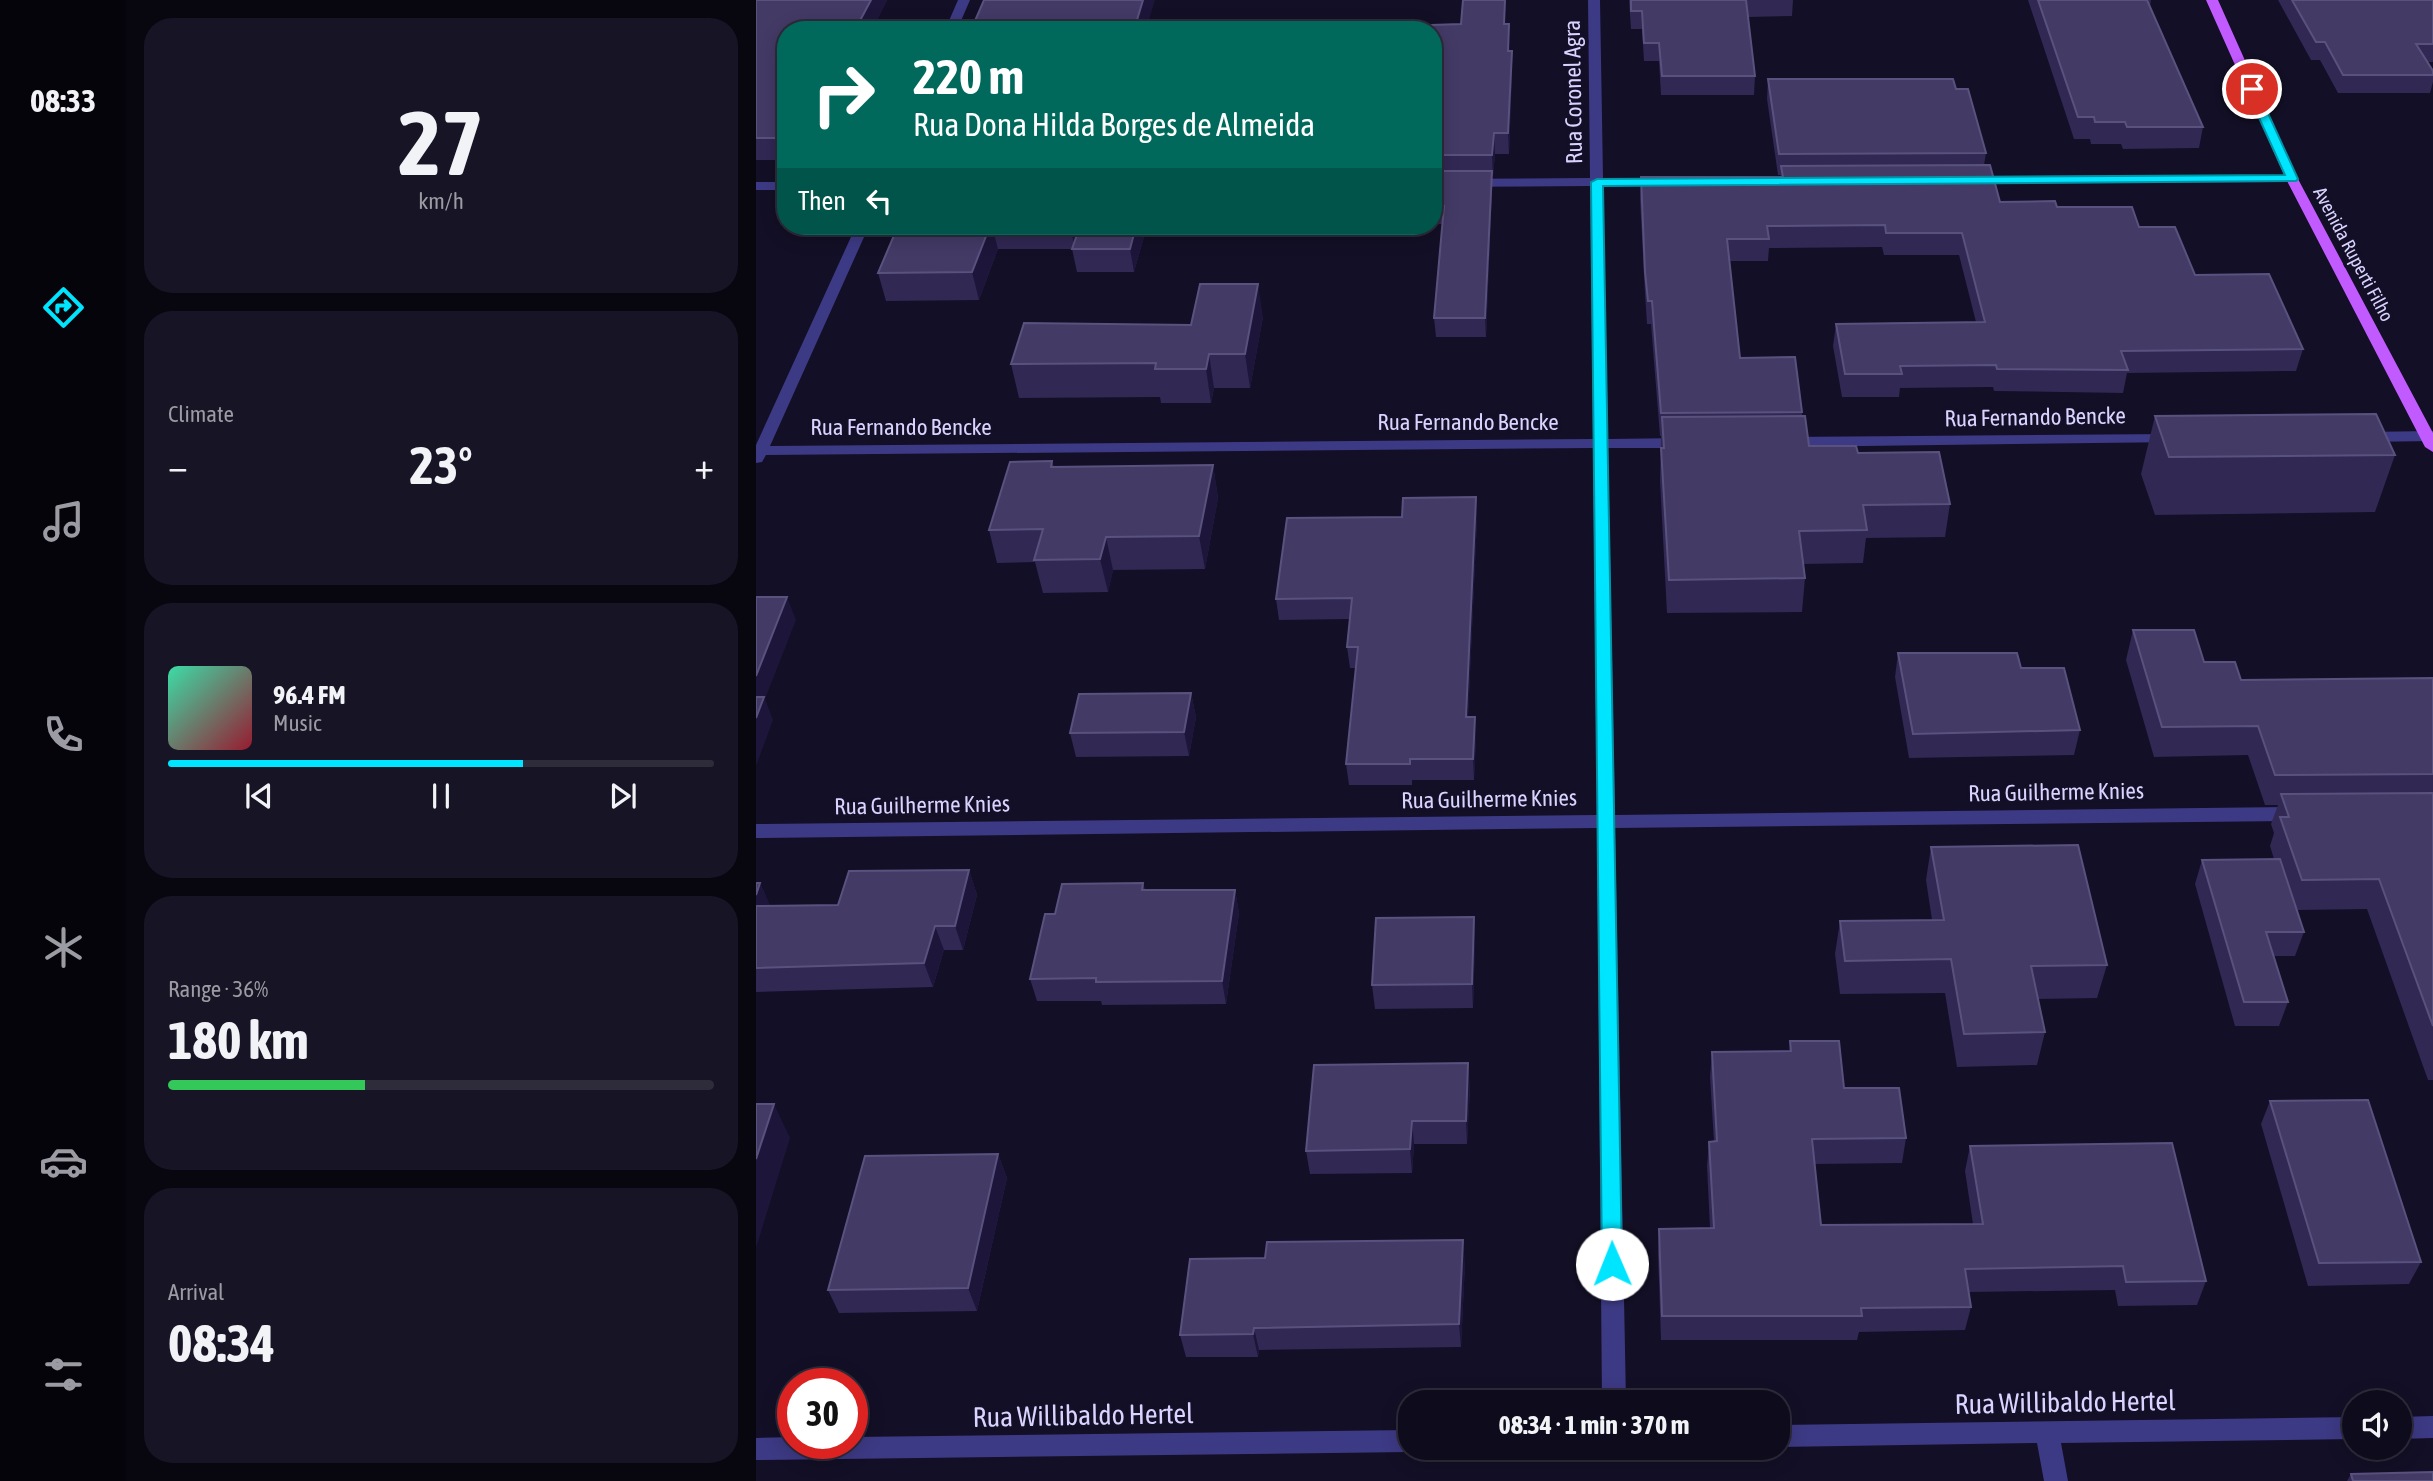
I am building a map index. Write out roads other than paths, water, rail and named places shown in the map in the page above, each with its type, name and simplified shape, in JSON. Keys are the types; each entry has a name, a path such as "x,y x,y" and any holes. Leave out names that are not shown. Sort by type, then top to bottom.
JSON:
{"main road":[{"name":"Avenida Ruperti Filho","path":"2212,0 2292,179 2431,440"}],"street":[{"path":"955,21 964,0"},
{"name":"Rua Coronel Agra","path":"1594,0 1614,1390"},
{"path":"1958,180 2292,179"},
{"path":"1442,183 1680,182"},
{"path":"756,186 777,186"},
{"path":"758,455 858,235"},
{"path":"2345,437 2431,440"},
{"name":"Rua Fernando Bencke","path":"1766,442 2193,439"},
{"name":"Rua Fernando Bencke","path":"758,455 1697,443"},
{"name":"Rua Guilherme Knies","path":"756,831 2309,814"},
{"path":"2412,1428 2433,1427"},
{"name":"Rua Willibaldo Hertel","path":"1790,1436 2342,1428"},
{"path":"2047,1432 2056,1481"},
{"name":"Rua Willibaldo Hertel","path":"756,1449 1398,1441"}]}
